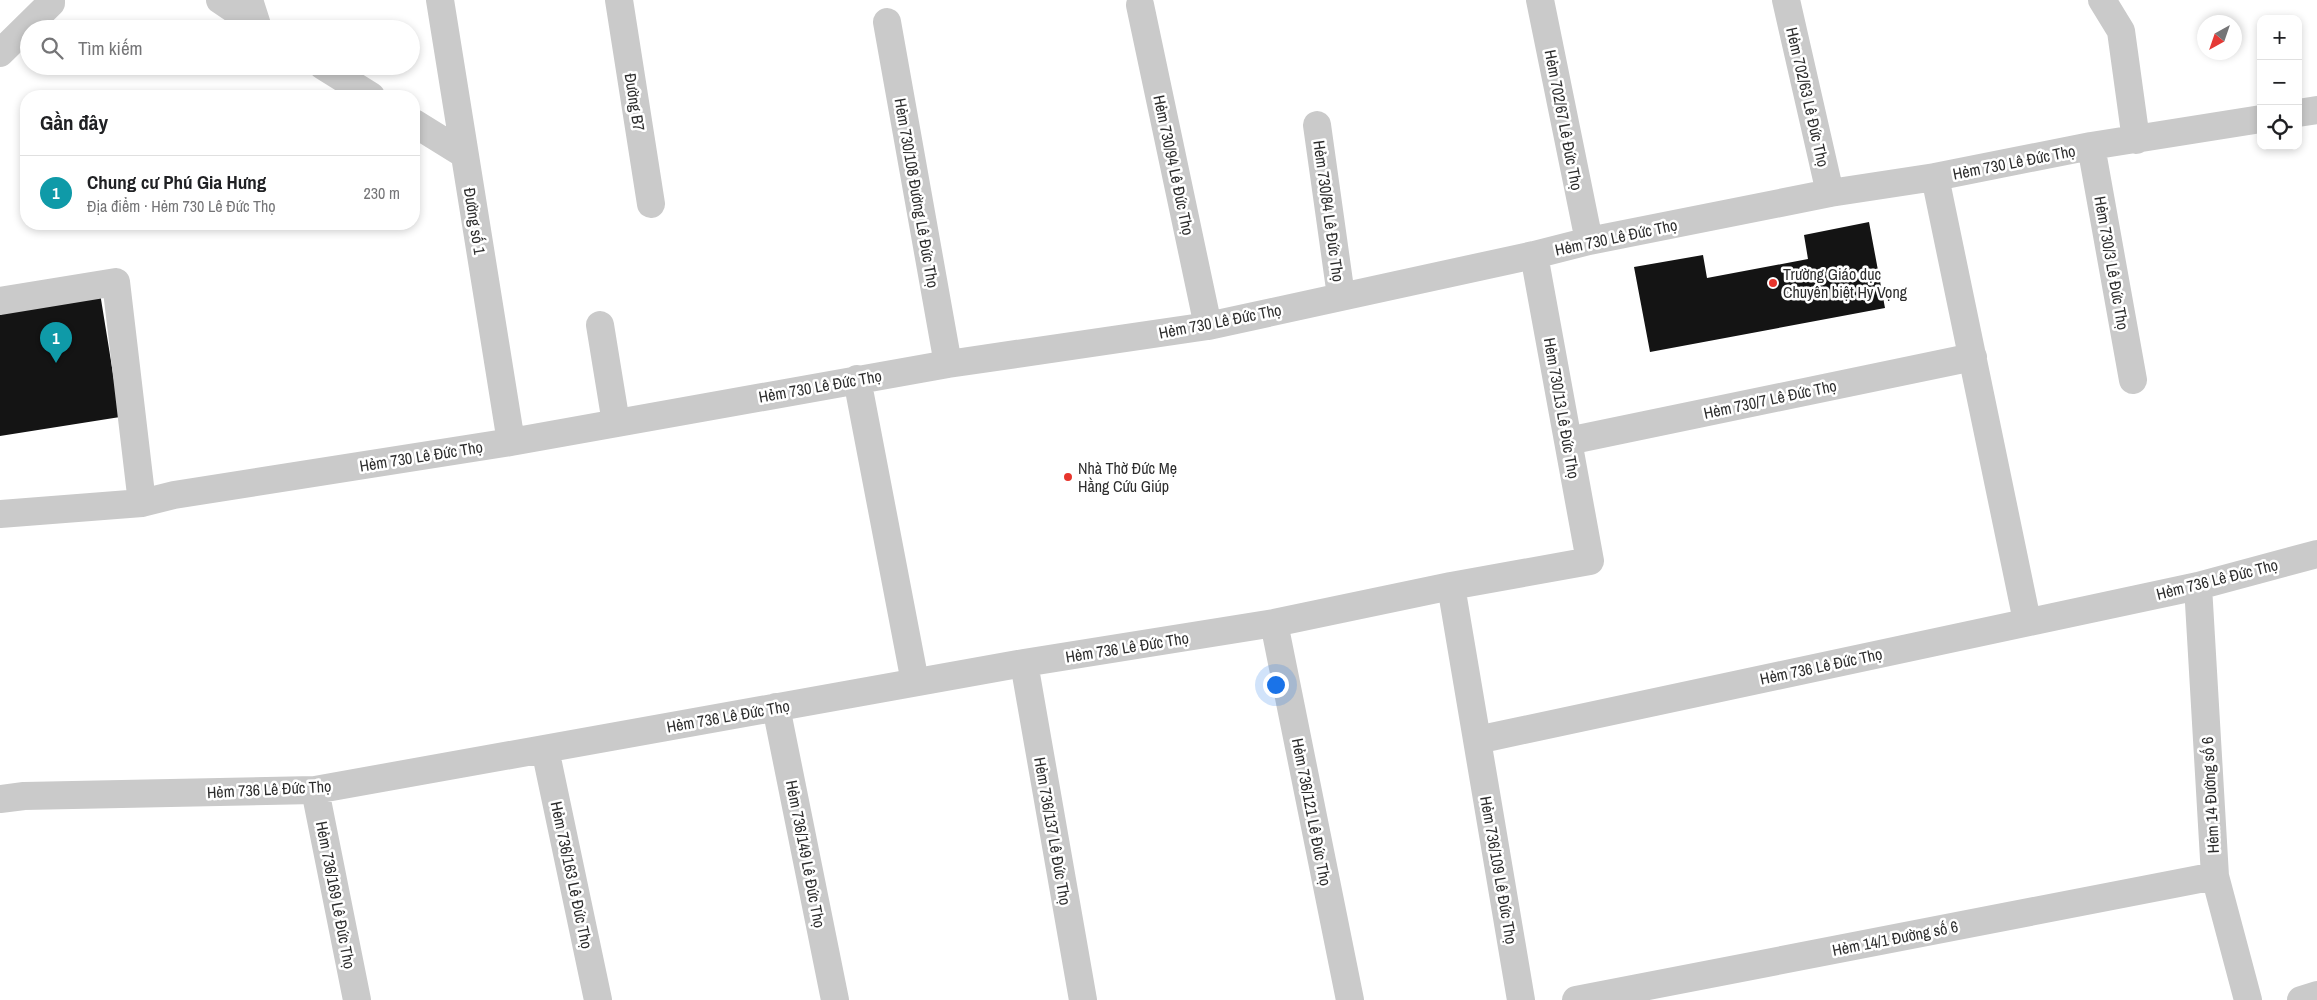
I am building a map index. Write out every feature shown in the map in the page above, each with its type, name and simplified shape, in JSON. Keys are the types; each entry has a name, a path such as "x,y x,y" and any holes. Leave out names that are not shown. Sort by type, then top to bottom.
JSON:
{"street":[{"path":"34,20 51,3 50,0"},
{"path":"220,0 250,20"},
{"path":"249,0 257,20"},
{"name":"Đường số 1","path":"440,0 511,442"},
{"name":"Đường B7","path":"618,0 651,204"},
{"name":"Hẻm 702/67 Lê Đức Thọ","path":"1540,0 1589,240"},
{"name":"Hẻm 702/63 Lê Đức Thọ","path":"1786,0 1830,193"},
{"path":"2102,0 2121,31 2136,140"},
{"name":"Hẻm 730/94 Lê Đức Thọ","path":"1140,5 1208,326"},
{"name":"Hẻm 730/108 Đường Lê Đức Thọ","path":"887,22 948,364"},
{"path":"0,53 20,33"},
{"path":"337,75 361,90"},
{"path":"2302,112 2317,110"},
{"name":"Hẻm 730 Lê Đức Thọ","path":"0,514 142,503 174,495 511,442 857,379 1208,326 1534,255 1589,240 1830,193 1935,177 2091,146 2257,120"},
{"name":"Hẻm 730/84 Lê Đức Thọ","path":"1317,126 1341,296"},
{"path":"420,127 464,154"},
{"name":"Hẻm 730/3 Lê Đức Thọ","path":"2091,146 2133,380"},
{"path":"1935,177 2027,621"},
{"name":"Hẻm 730/13 Lê Đức Thọ","path":"1534,255 1590,561"},
{"path":"0,301 116,282 142,503"},
{"path":"600,325 616,423"},
{"name":"Hẻm 730/7 Lê Đức Thọ","path":"1568,441 1972,357"},
{"path":"857,379 915,682"},
{"name":"Hẻm 736 Lê Đức Thọ","path":"1477,740 2198,586 2317,554"},
{"name":"Hẻm 736 Lê Đức Thọ","path":"0,799 24,796 315,790 1024,663 1274,623 1451,586 1590,561"},
{"path":"1451,586 1477,740"},
{"name":"Hẻm 14 Đường số 6","path":"2198,586 2215,876 2248,1000"},
{"name":"Hẻm 736/121 Lê Đức Thọ","path":"1274,623 1350,1000"},
{"name":"Hẻm 736/137 Lê Đức Thọ","path":"1024,663 1083,1000"},
{"name":"Hẻm 736/149 Lê Đức Thọ","path":"776,707 835,1000"},
{"name":"Hẻm 736/109 Lê Đức Thọ","path":"1477,740 1520,1000"},
{"name":"Hẻm 736/163 Lê Đức Thọ","path":"545,749 598,1000"},
{"name":"Hẻm 736/169 Lê Đức Thọ","path":"315,790 356,1000"},
{"name":"Hẻm 14/1 Đường số 6","path":"1576,1000 2215,876"},
{"path":"2302,1000 2317,995"}],"building":[{"path":"1869,222 1885,308 1650,352 1634,267 1703,255 1707,278 1808,259 1804,235"},
{"path":"100,293 120,417 0,436 0,308"}],"place":[{"name":"Trường Giáo dục Chuyên biệt Hy Vọng","path":"1773,283"},
{"name":"Chung cư Phú Gia Hưng","path":"56,363"},
{"name":"Nhà Thờ Đức Mẹ Hằng Cứu Giúp","path":"1068,477"}]}
